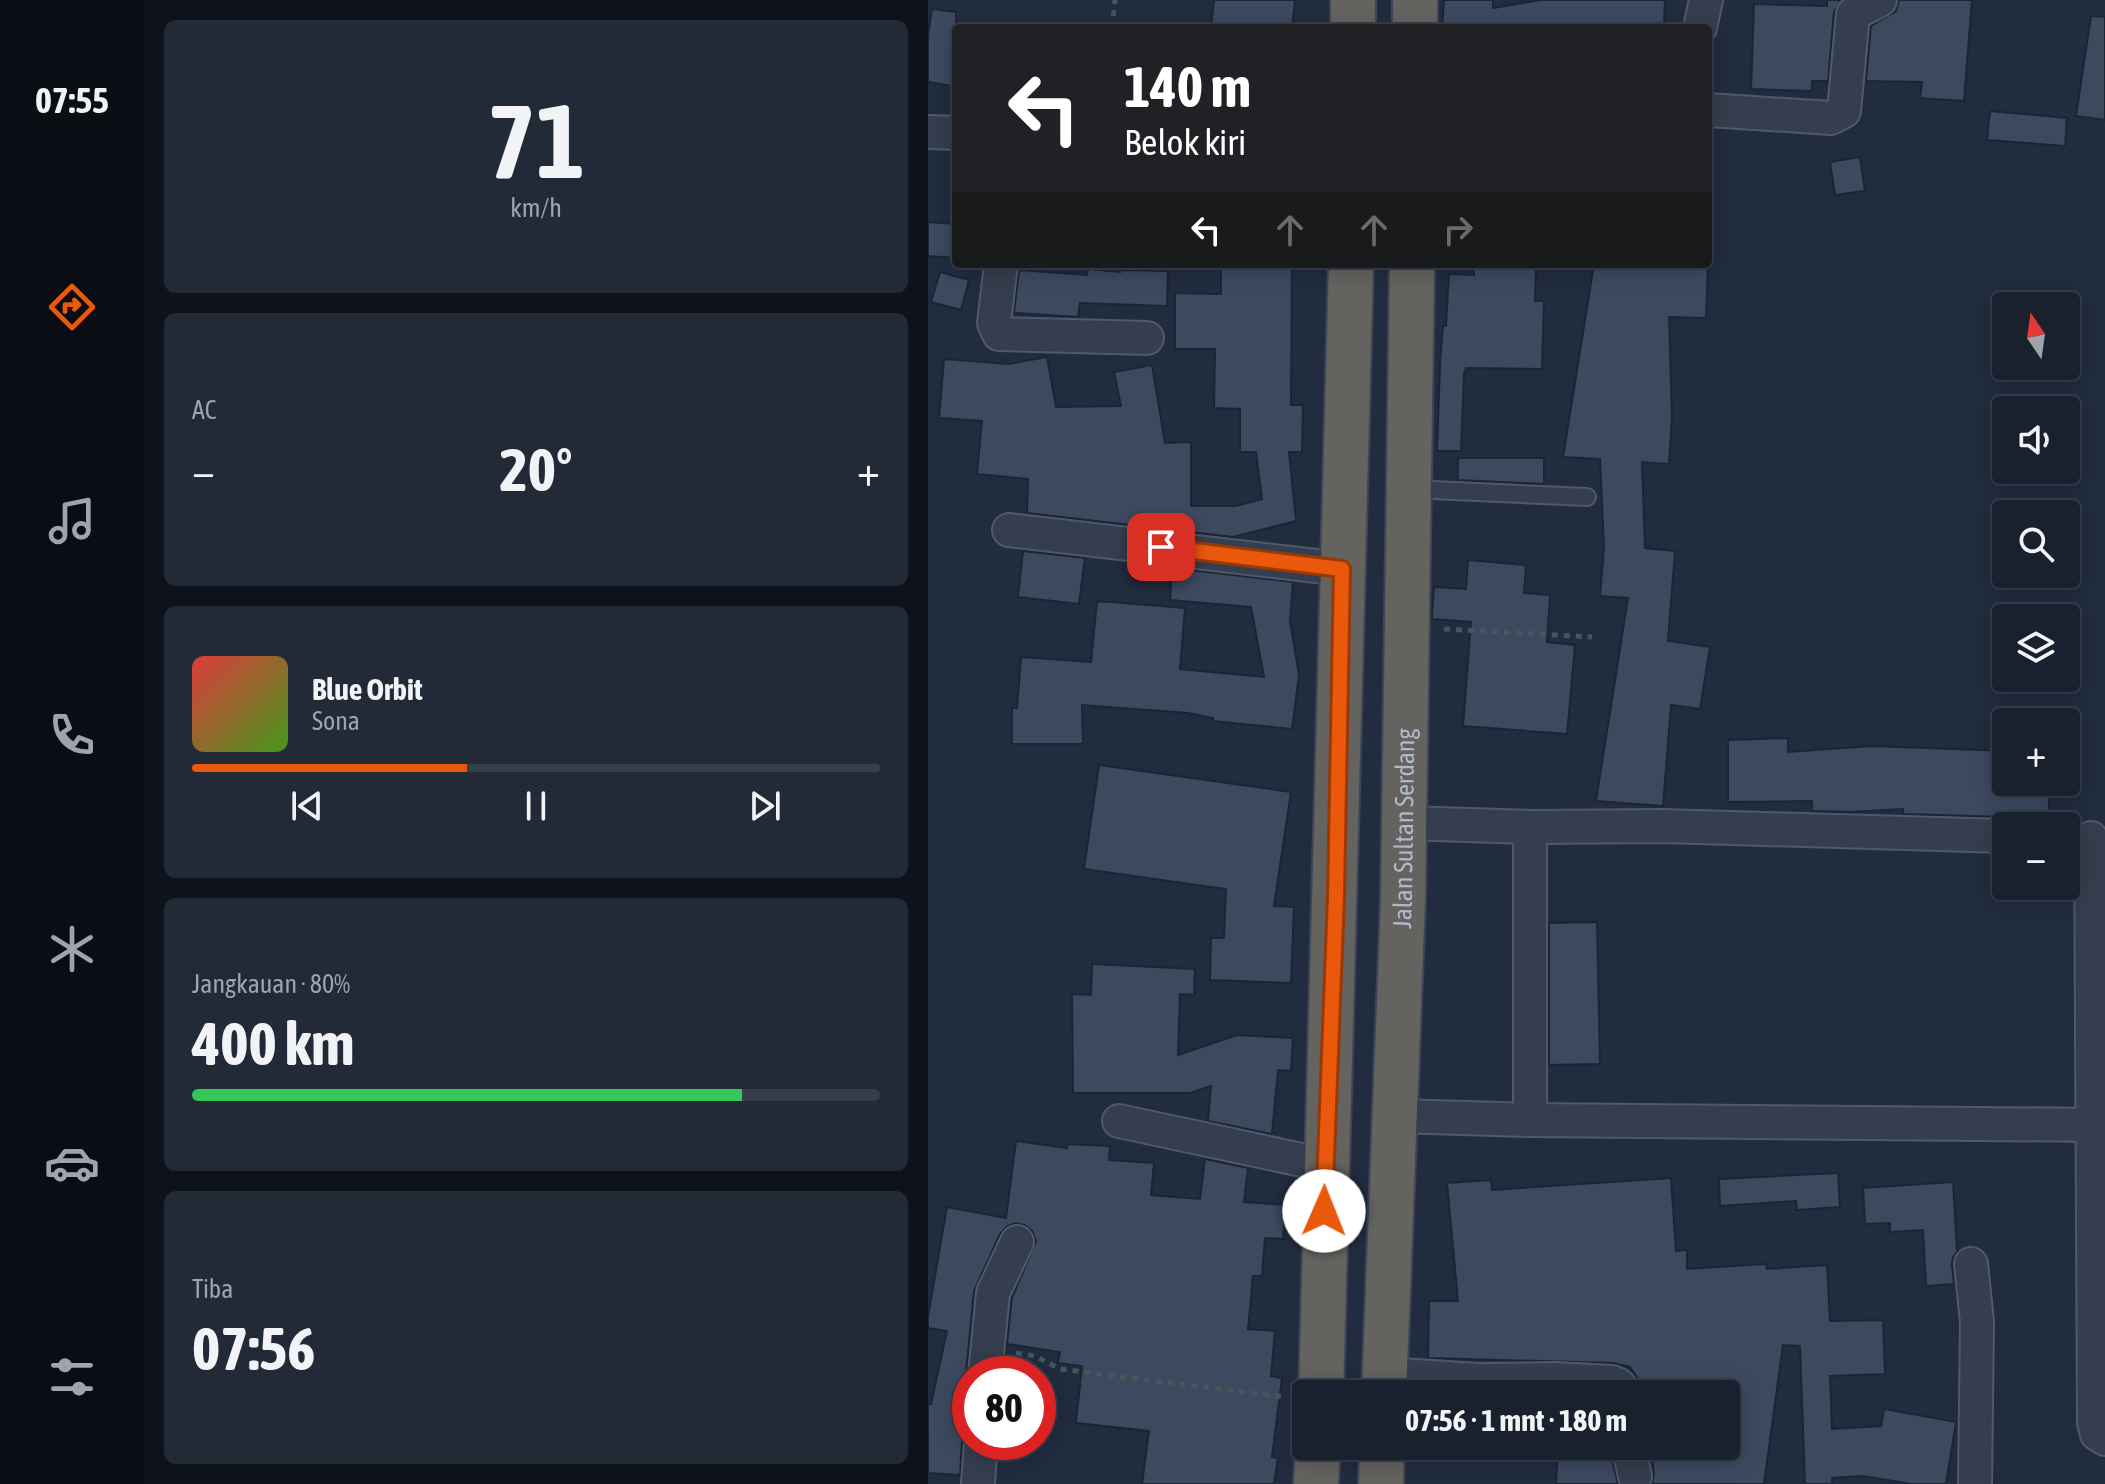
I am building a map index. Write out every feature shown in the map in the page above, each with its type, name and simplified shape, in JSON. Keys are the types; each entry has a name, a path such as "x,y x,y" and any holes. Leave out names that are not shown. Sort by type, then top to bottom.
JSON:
{"highway":[{"path":"1353,0 1353,24"},
{"path":"1415,0 1415,24"},
{"path":"1307,1380 1325,1165 1336,896 1351,268"},
{"name":"Jalan Sultan Serdang","path":"1384,1380 1397,1116 1405,823 1412,268"},
{"path":"1336,896 1403,900"},
{"path":"1316,1484 1317,1460"},
{"path":"1381,1484 1382,1460"}],"street":[{"path":"1701,24 1706,0"},
{"path":"1712,110 1831,118 1844,111 1853,14 1880,0"},
{"path":"928,132 952,133"},
{"path":"1001,268 994,323 999,334 1147,338"},
{"path":"1009,530 1342,569"},
{"path":"1405,823 1530,827 1663,826 1992,836"},
{"path":"1530,827 1530,1120"},
{"path":"2087,837 2099,1125 2099,1302 2094,1423 2097,1434 2105,1439"},
{"path":"1397,1116 2099,1125"},
{"path":"1119,1121 1325,1165"},
{"path":"987,1356 993,1293 1017,1242"},
{"path":"1971,1264 1977,1322 1975,1484"},
{"path":"1478,1380 1575,1380"},
{"path":"978,1484 980,1460"}],"lane":[{"path":"1409,489 1587,497"}],"path":[{"path":"1112,24 1115,0"},
{"path":"1407,626 1592,637"},
{"path":"1056,1367 1292,1394"}],"building":[{"path":"1214,0 1295,0 1292,24 1211,24"},
{"path":"1444,0 1493,0 1493,8 1540,0 1665,0 1664,24 1442,24"},
{"path":"1827,0 1841,0 1834,12 1828,81 1812,81 1812,91 1751,89 1754,4 1827,6"},
{"path":"1899,0 1972,0 1964,101 1920,98 1922,82 1866,81 1871,26 1896,11"},
{"path":"932,9 956,12 956,24 952,24 952,86 928,82 928,35"},
{"path":"2091,16 2105,17 2105,120 2076,116"},
{"path":"1990,111 2067,118 2065,146 1987,140"},
{"path":"1860,157 1865,191 1835,195 1830,162"},
{"path":"928,222 952,224 952,258 928,256"},
{"path":"1221,268 1292,268 1291,405 1303,405 1302,452 1289,452 1296,521 1233,537 1027,513 1028,479 977,474 982,421 939,418 944,359 1008,364 1047,357 1056,407 1121,406 1114,372 1152,365 1165,443 1191,442 1191,506 1236,506 1262,499 1256,452 1240,452 1240,409 1214,408 1215,349 1175,349 1175,293 1221,294"},
{"path":"1474,268 1536,268 1535,301 1544,301 1542,369 1466,368 1461,451 1437,451 1440,363 1449,274 1474,275"},
{"path":"1593,268 1708,268 1706,318 1669,317 1672,417 1669,464 1642,462 1645,548 1675,551 1668,641 1710,647 1700,709 1671,705 1663,806 1596,801 1628,598 1600,596 1604,548 1600,459 1563,457"},
{"path":"1088,269 1168,271 1167,306 1080,303 1078,317 1014,313 1019,270 1087,275"},
{"path":"940,272 969,280 961,310 931,302"},
{"path":"1458,458 1544,458 1544,484 1458,480"},
{"path":"1023,551 1085,558 1079,604 1018,597"},
{"path":"1468,560 1526,565 1524,593 1550,595 1547,642 1575,645 1567,734 1463,726 1471,622 1432,619 1432,615 1434,587 1466,589"},
{"path":"1172,568 1293,582 1290,621 1299,675 1292,729 1213,721 1213,718 1188,713 1082,705 1083,744 1012,744 1012,708 1017,708 1021,657 1091,662 1097,601 1185,608 1180,669 1264,677 1251,607 1170,600"},
{"path":"1788,738 1788,752 1872,746 1992,750 1992,796 2049,796 2049,812 1992,812 1992,817 1903,814 1903,809 1812,811 1812,801 1728,802 1728,740"},
{"path":"1099,765 1291,792 1274,906 1294,907 1291,983 1210,980 1211,938 1224,938 1226,889 1084,869"},
{"path":"1597,922 1600,1064 1549,1065 1549,923"},
{"path":"1092,964 1195,969 1194,995 1180,994 1178,1055 1237,1035 1293,1038 1291,1071 1278,1070 1272,1134 1208,1121 1211,1086 1190,1093 1073,1093 1072,994 1091,995"},
{"path":"1016,1141 1067,1148 1067,1144 1110,1146 1109,1160 1154,1163 1151,1195 1200,1199 1205,1159 1248,1168 1244,1202 1286,1205 1283,1239 1265,1238 1262,1276 1253,1276 1248,1329 1275,1331 1271,1376 1282,1378 1272,1457 1278,1458 1274,1484 1142,1484 1149,1431 1076,1423 1082,1366 1058,1363 1060,1352 1007,1344 1012,1298 1036,1241 1032,1231 1016,1223 1007,1226 1000,1234 974,1291 968,1356 952,1356 952,1460 961,1460 960,1475 928,1473 928,1404 931,1404 947,1331 928,1328 928,1316 947,1207 1006,1218"},
{"path":"1838,1173 1840,1207 1797,1210 1796,1201 1720,1206 1719,1179"},
{"path":"1671,1178 1676,1251 1687,1250 1687,1269 1766,1264 1767,1269 1827,1265 1830,1321 1883,1320 1885,1374 1830,1376 1832,1429 1881,1426 1884,1409 1956,1422 1946,1484 1911,1484 1863,1476 1832,1478 1832,1484 1805,1484 1800,1346 1783,1345 1764,1484 1652,1484 1652,1460 1740,1460 1740,1380 1638,1380 1630,1367 1613,1363 1428,1358 1429,1301 1458,1301 1447,1183 1491,1180 1492,1190"},
{"path":"1953,1182 1959,1250 1953,1257 1954,1284 1926,1286 1923,1230 1890,1232 1890,1223 1865,1224 1863,1188"},
{"path":"1557,1460 1612,1460 1618,1484 1556,1484"}],"route":[{"path":"1161,547 1342,569 1336,896 1324,1211"}]}
